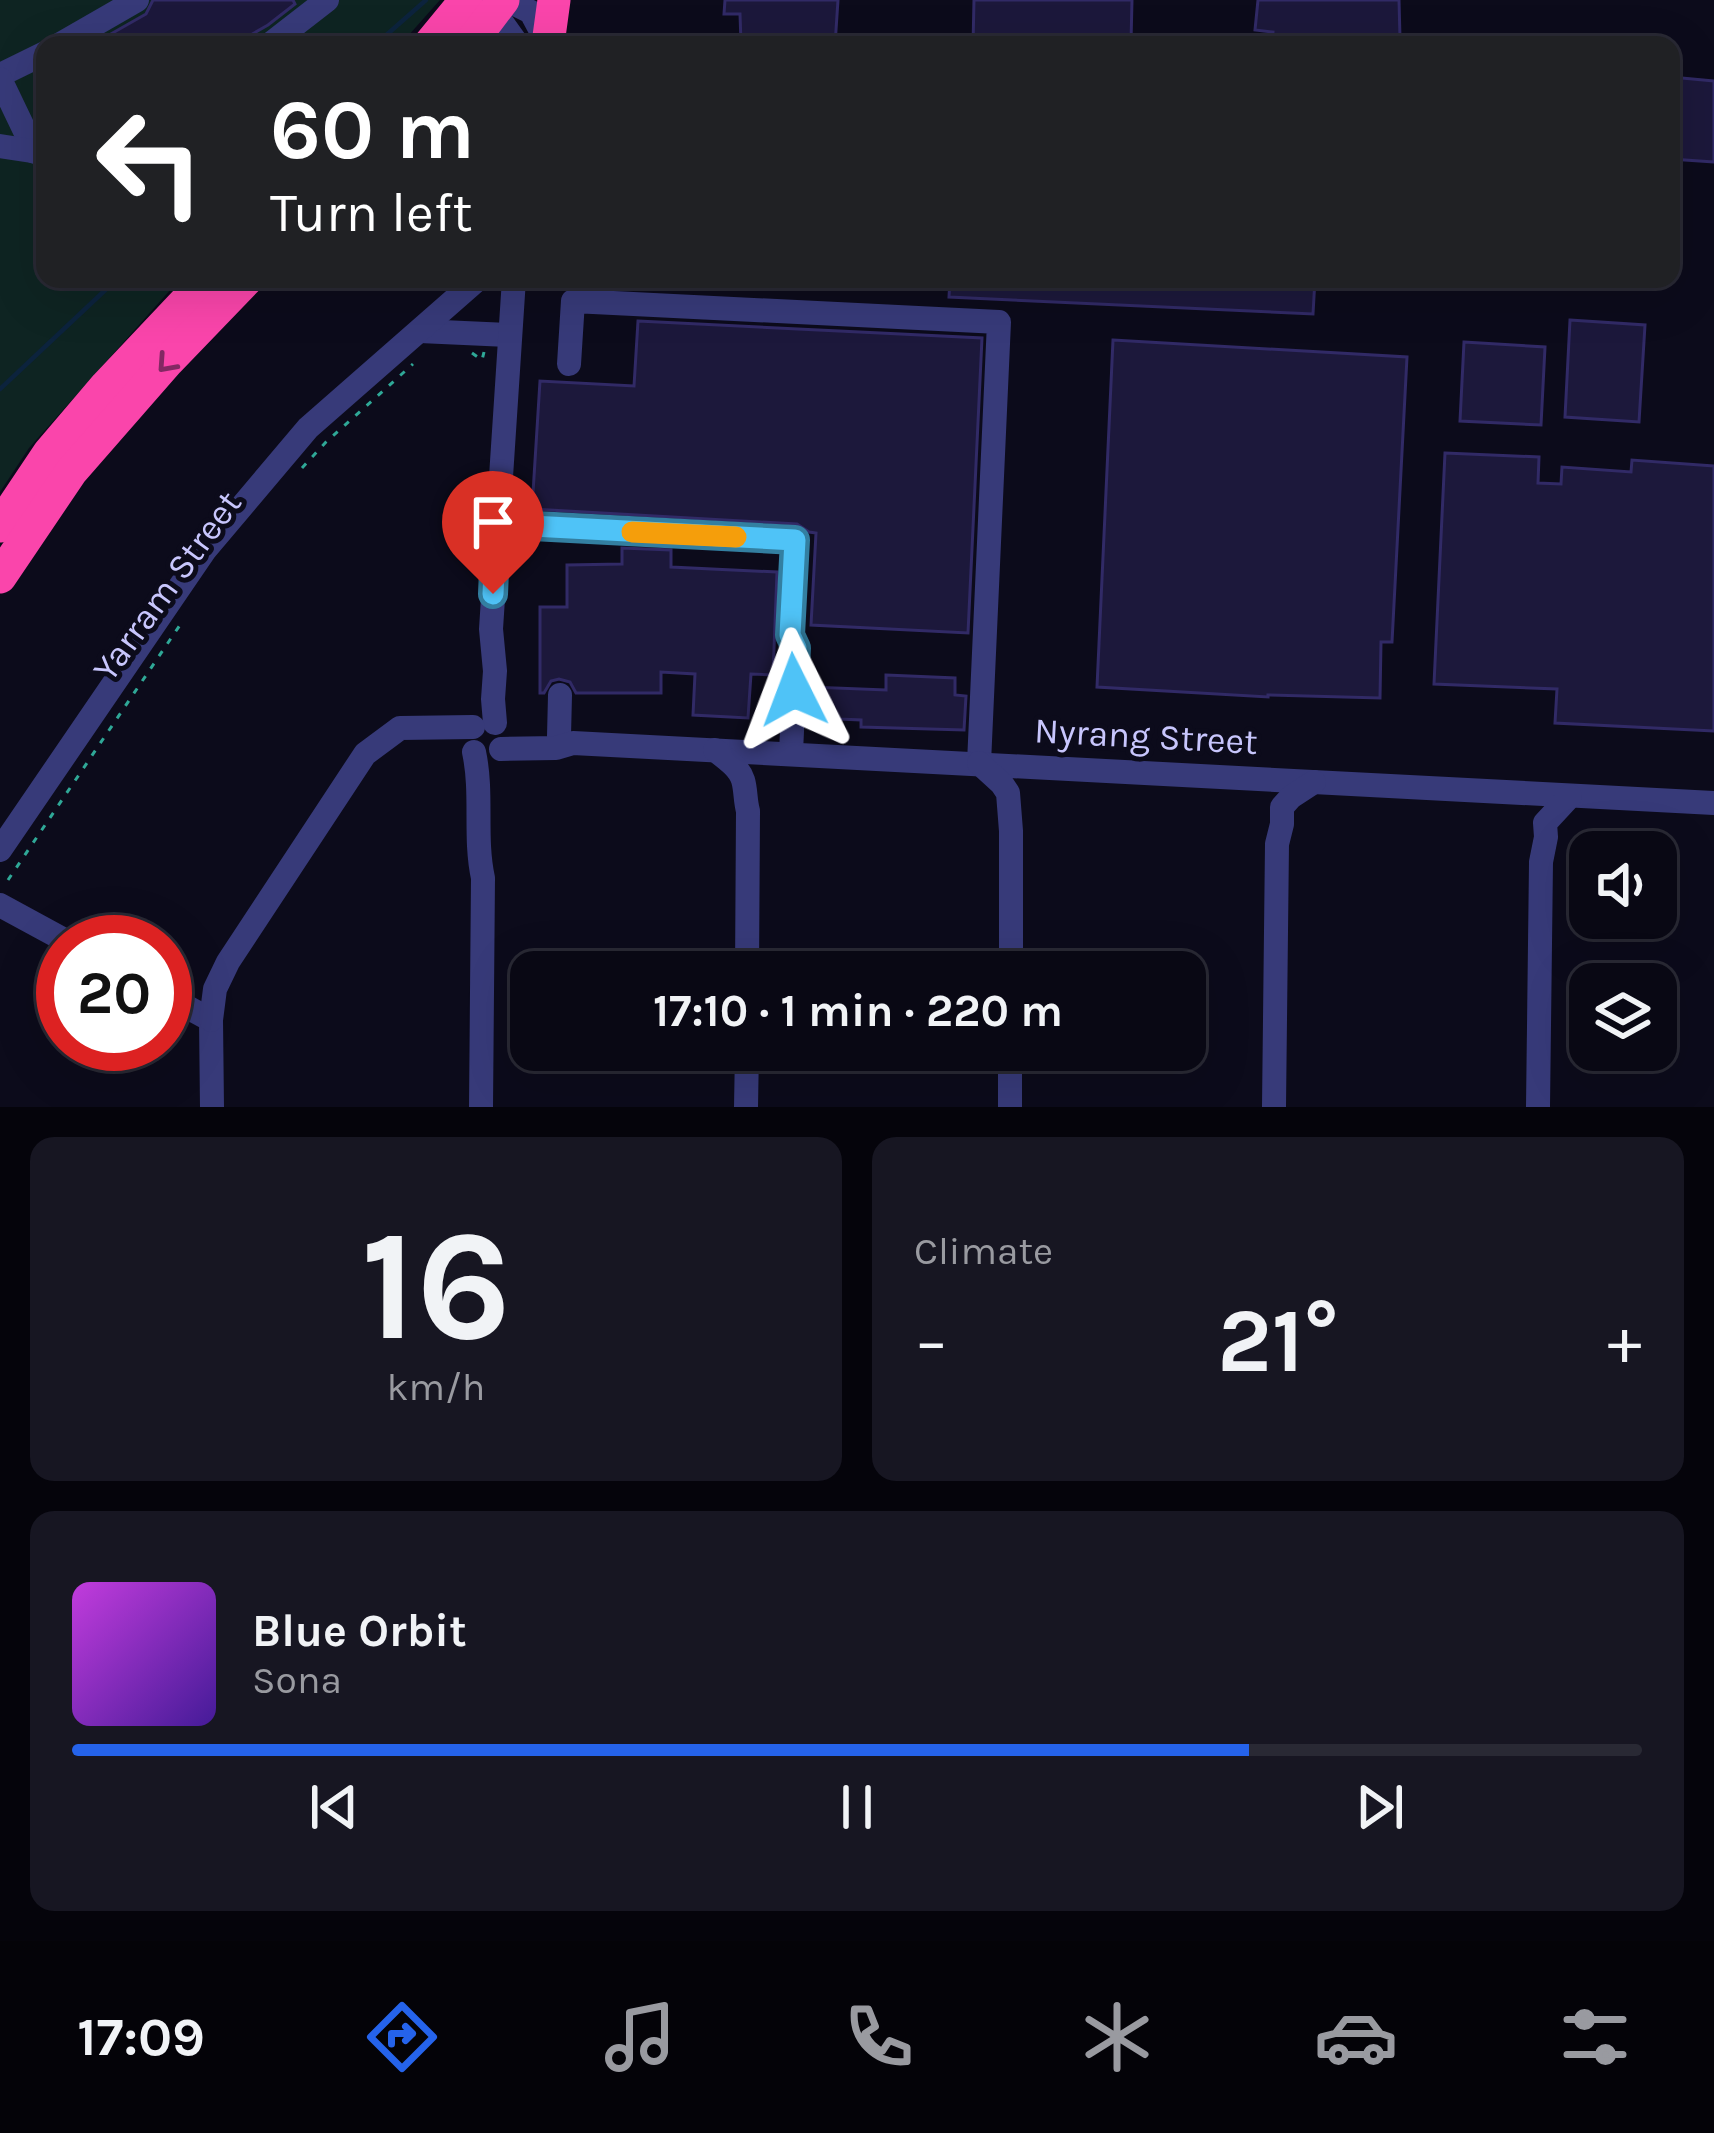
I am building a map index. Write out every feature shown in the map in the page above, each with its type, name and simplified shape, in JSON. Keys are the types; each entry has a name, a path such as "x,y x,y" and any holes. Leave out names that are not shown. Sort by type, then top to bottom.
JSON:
{"highway":[{"path":"549,36 554,0"},
{"path":"0,526 49,454 199,288"},
{"path":"0,577 71,472 238,288"}],"street":[{"path":"75,36 137,0"},
{"path":"281,36 327,0"},
{"path":"476,15 531,12 543,36"},
{"path":"476,15 505,36"},
{"path":"36,58 0,77 36,144"},
{"path":"0,146 36,151"},
{"name":"Yarram Street","path":"0,850 205,550 308,428 468,288"},
{"path":"481,1107 483,878 490,856 492,773 486,738 495,671 490,629 513,288"},
{"path":"569,364 573,301 999,322 980,763 1008,793 1011,951"},
{"path":"420,331 508,335"},
{"path":"496,524 795,540 790,635 796,648 787,752 752,781 748,811"},
{"path":"560,695 566,739"},
{"name":"Nyrang Street","path":"212,1107 211,1020 215,989 228,962 365,754 400,728 486,738 1714,803"},
{"path":"715,750 745,783 747,951"},
{"path":"1012,831 1017,794 1054,766"},
{"path":"1250,778 1272,810 1277,844"},
{"path":"1274,1107 1277,844 1282,807 1314,782"},
{"path":"1510,793 1536,821 1540,862 1538,1107"},
{"path":"1540,862 1545,823 1570,796"},
{"path":"0,905 36,925"},
{"path":"192,1010 211,1020"},
{"path":"746,1071 746,1107"},
{"path":"1010,1071 1010,1107"}],"path":[{"path":"472,353 482,360"},
{"path":"298,472 421,357"},
{"name":"Yarram Street","path":"8,880 187,615"}],"green space":[{"path":"0,0 440,0 408,36 36,36 36,288 172,288 29,448 0,492"}],"building":[{"path":"153,0 293,0 295,4 249,36 110,36 146,14"},
{"path":"725,0 838,0 836,36 741,36 740,14 724,14"},
{"path":"974,0 1132,0 1131,36 973,36"},
{"path":"1258,0 1399,0 1400,36 1273,36 1273,32 1255,30"},
{"path":"1680,78 1714,81 1714,162 1680,160"},
{"path":"950,288 1314,288 1313,314 949,297"},
{"path":"1570,320 1645,325 1639,422 1565,417"},
{"path":"638,321 982,338 968,633 811,625 816,533 797,524 532,509 540,381 634,386"},
{"path":"1113,340 1407,357 1392,642 1381,642 1380,698 1097,687"},
{"path":"1464,342 1545,347 1541,425 1460,421"},
{"path":"1445,453 1539,457 1538,483 1561,484 1562,467 1631,472 1632,460 1714,466 1714,731 1555,723 1557,689 1434,684"},
{"path":"622,548 671,550 671,567 777,572 773,675 751,674 748,718 693,715 695,674 661,672 661,693 576,693 570,682 559,679 540,693 540,607 567,607 567,565 622,564"},
{"path":"886,675 955,678 955,695 966,696 964,730 861,727 861,720 839,719 835,711 810,709 811,687 886,690"}],"waterway":[{"path":"385,36 426,0"},
{"path":"0,389 107,288"}],"slow traffic":[{"path":"632,532 736,537"}],"route":[{"path":"493,594 496,524 795,540 790,635 796,648 794,690"}]}
